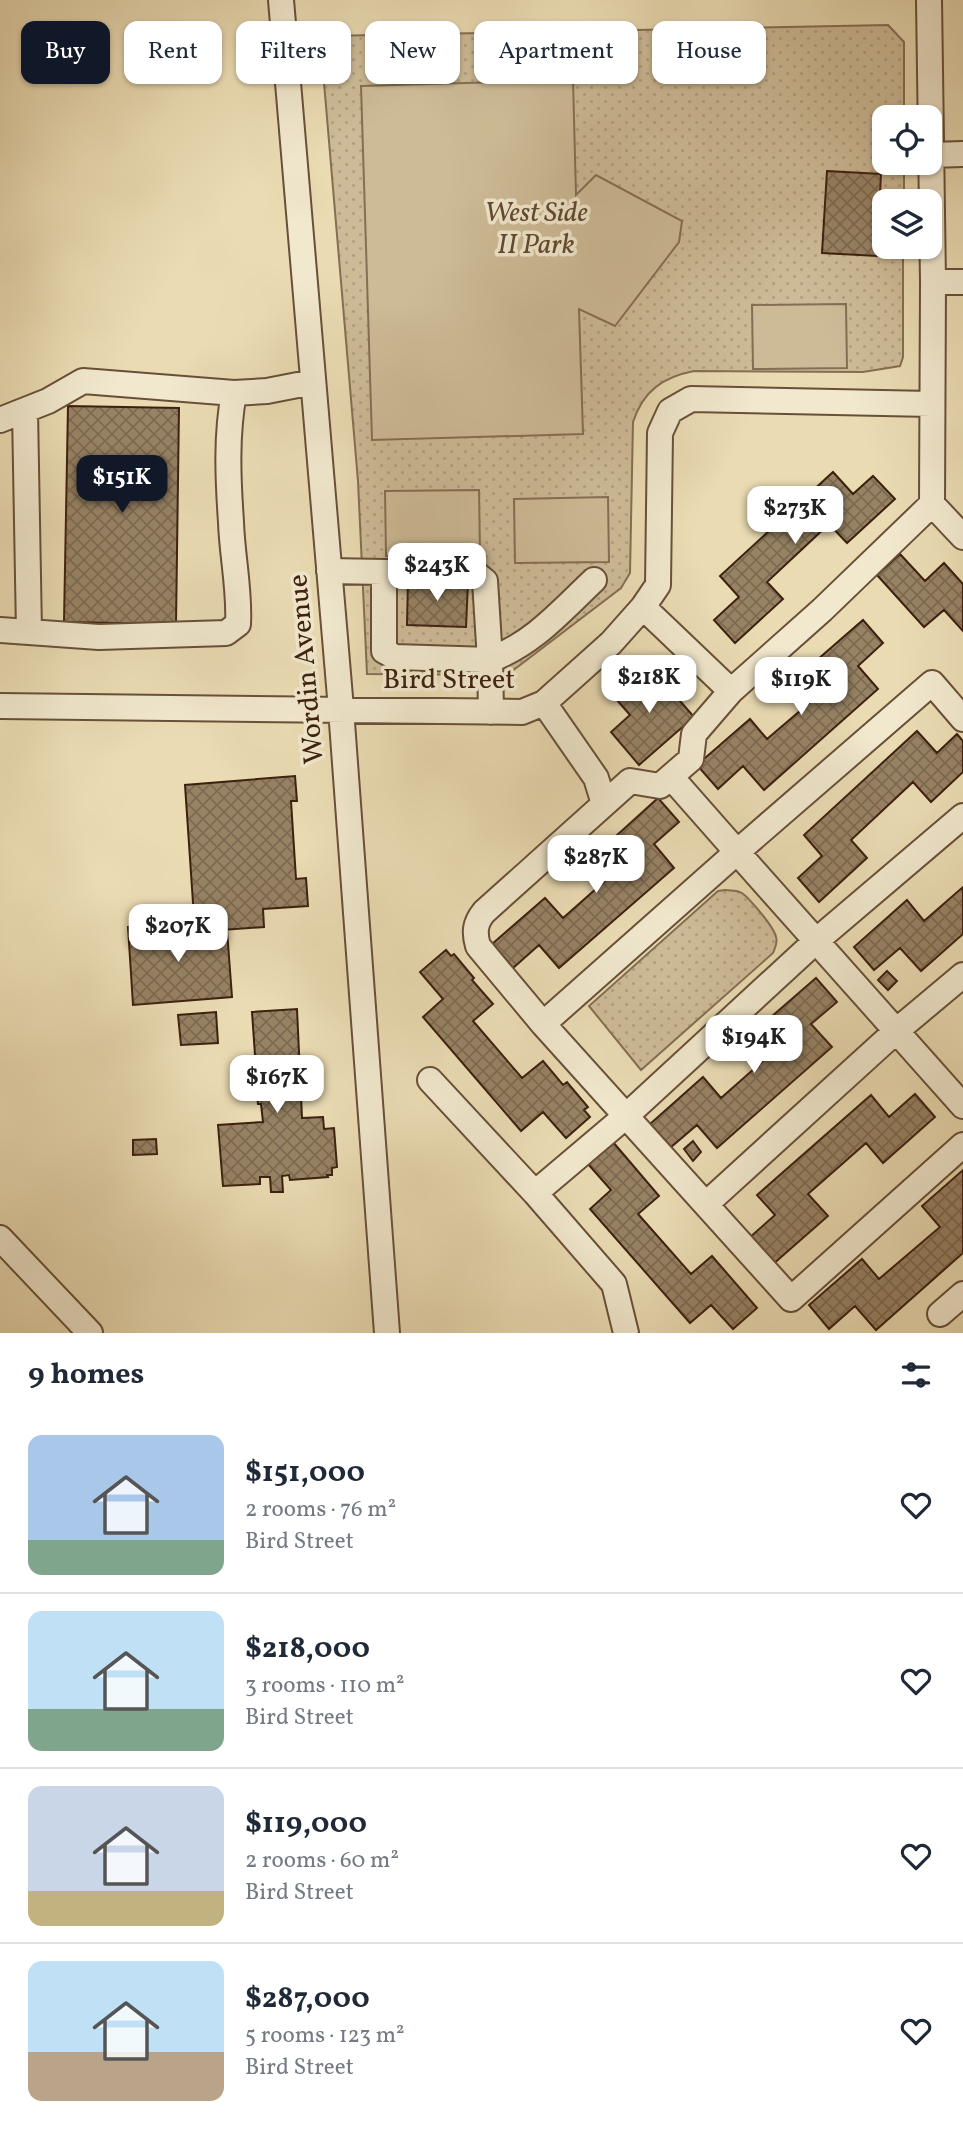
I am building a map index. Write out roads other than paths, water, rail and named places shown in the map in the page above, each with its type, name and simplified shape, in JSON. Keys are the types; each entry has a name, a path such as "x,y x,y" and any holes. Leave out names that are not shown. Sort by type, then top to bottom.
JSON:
{"street":[{"name":"Wordin Avenue","path":"281,0 341,709 387,1333"},
{"path":"929,0 930,105"},
{"path":"942,155 963,154"},
{"path":"931,175 932,504 963,537"},
{"path":"933,282 963,282"},
{"path":"0,420 48,401 83,381 234,393 267,391 313,383"},
{"path":"0,630 99,637 226,633 238,624 239,603 230,523 228,423 234,393"},
{"name":"Bird Street","path":"0,706 522,712 544,704 611,643 643,607 658,585 660,433 670,411 691,399 931,404"},
{"path":"24,411 29,632"},
{"path":"932,504 731,691 694,734 691,759 660,786 630,781 484,912 475,928 478,946 543,1024 791,1300 963,1144"},
{"path":"329,571 474,572 485,581 491,712"},
{"path":"384,572 384,651 395,657 489,660 513,651 531,639 594,580"},
{"path":"643,607 731,691"},
{"path":"543,1024 932,683 963,719"},
{"path":"544,704 596,778 604,804"},
{"path":"671,777 963,1106"},
{"path":"535,1193 626,1116 816,941 963,816"},
{"path":"706,1204 895,1032 963,975"},
{"path":"430,1080 535,1193 614,1284 626,1333"},
{"path":"0,1238 90,1333"},
{"path":"940,1314 963,1294"}],"park label":[{"name":"West Side II Park","path":"536,229"}]}
